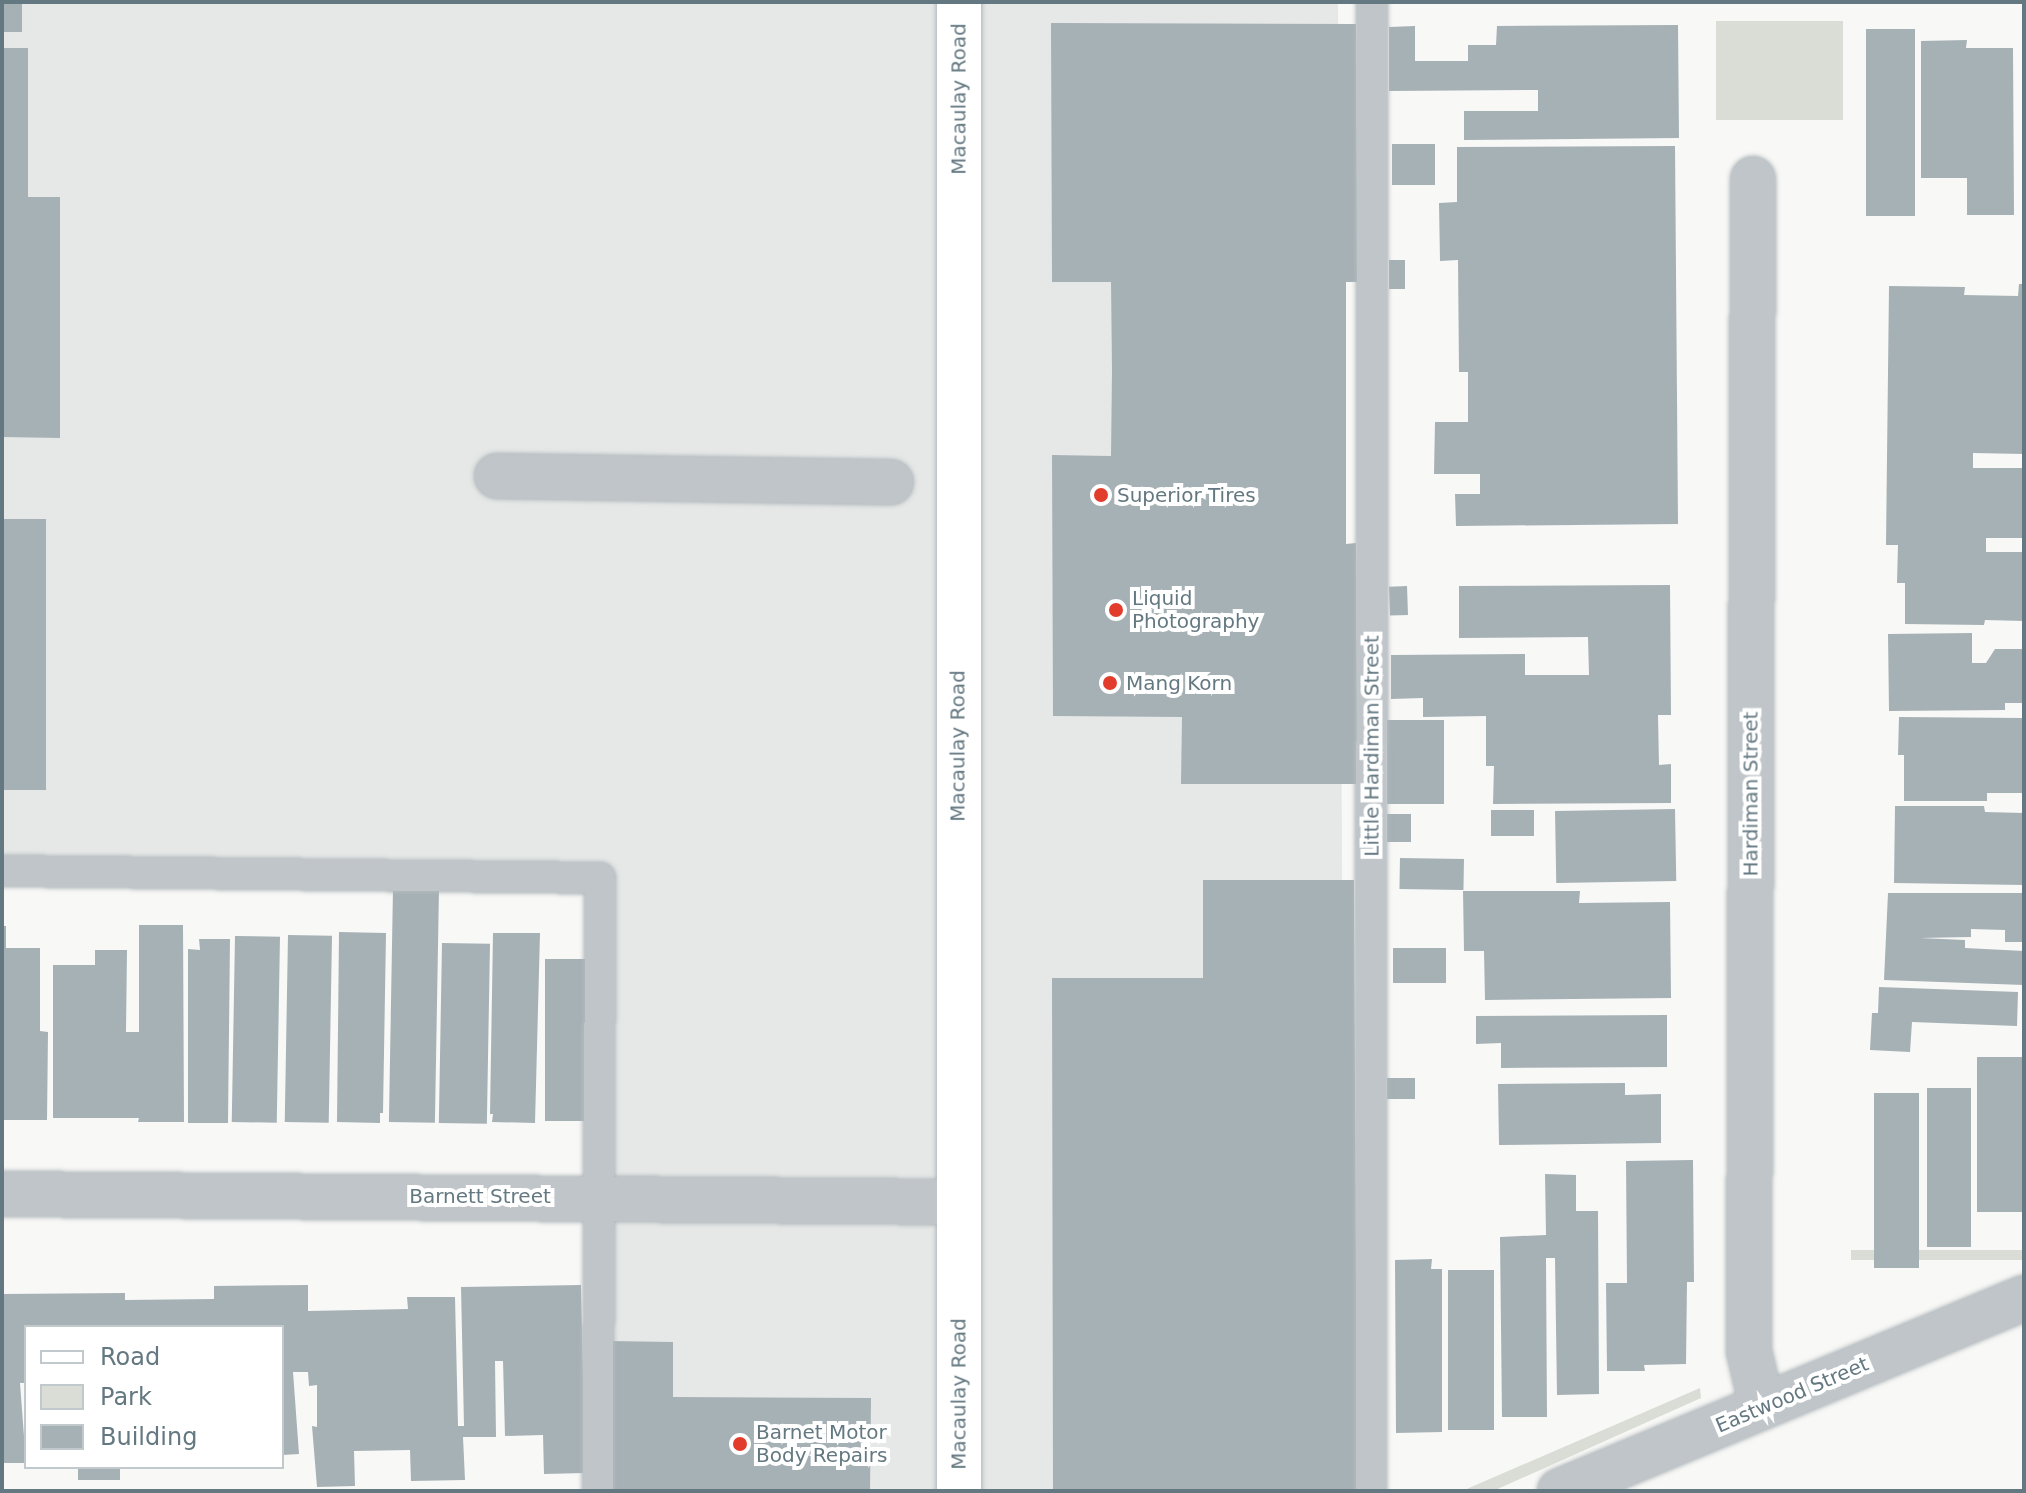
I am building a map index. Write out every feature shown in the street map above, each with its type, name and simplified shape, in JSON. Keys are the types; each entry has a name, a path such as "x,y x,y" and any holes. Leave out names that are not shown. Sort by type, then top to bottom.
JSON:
{"street":[{"name":"Macaulay Road","path":"959,2 959,1491"},
{"name":"Hardiman Street","path":"1753,179 1749,1351 1762,1407"},
{"path":"497,476 891,482"},
{"name":"Barnett Street","path":"2,1194 958,1202"},
{"name":"Eastwood Street","path":"1560,1491 2024,1298"}],"lane":[{"name":"Little Hardiman Street","path":"1371,1491 1372,2"},
{"path":"2,871 600,878 598,1491"}],"shaded area":[{"path":"2,2 1338,2 1345,1491 598,1491 600,878 2,871"}],"green space":[{"path":"1716,21 1843,21 1843,120 1716,120"},
{"path":"1851,1250 2024,1250 2024,1260 1851,1260"},
{"path":"1700,1388 1701,1398 1493,1491 1462,1491"}],"building":[{"path":"2,2 22,2 22,32 2,32"},
{"path":"1051,23 1356,24 1357,282 1346,282 1346,544 1356,543 1357,784 1181,784 1182,717 1053,716 1052,455 1111,456 1112,370 1111,282 1052,282"},
{"path":"1678,25 1679,138 1464,140 1464,111 1538,111 1538,90 1389,91 1389,27 1415,26 1415,61 1468,61 1468,45 1496,45 1497,26"},
{"path":"1866,29 1915,29 1915,216 1866,216"},
{"path":"1967,40 1966,48 2013,48 2014,215 1967,215 1967,178 1921,178 1921,41"},
{"path":"2,48 28,48 28,197 60,197 60,438 2,437"},
{"path":"1392,144 1435,144 1435,185 1392,185"},
{"path":"1675,146 1678,524 1456,526 1455,494 1480,494 1480,474 1434,474 1435,422 1468,422 1468,372 1459,372 1458,260 1440,261 1439,203 1457,202 1457,147"},
{"path":"1389,260 1405,260 1405,289 1389,289"},
{"path":"2019,284 2024,284 2024,454 1973,453 1973,468 2024,468 2024,538 1986,538 1986,552 2024,552 2024,621 1985,620 1984,625 1905,624 1905,583 1897,583 1898,545 1886,545 1889,286 1965,287 1964,295 2018,296"},
{"path":"2,519 46,519 46,790 2,790"},
{"path":"1670,585 1671,715 1658,715 1659,765 1671,764 1671,803 1493,804 1494,766 1486,766 1486,716 1423,717 1423,698 1391,699 1391,655 1525,654 1525,675 1589,675 1588,637 1459,638 1459,586"},
{"path":"1407,586 1408,615 1390,616 1389,587"},
{"path":"1972,633 1972,663 1986,663 1995,649 2024,649 2024,703 2005,703 2005,710 1889,711 1888,634"},
{"path":"1899,717 2024,718 2024,793 1987,793 1987,801 1904,801 1904,755 1898,755"},
{"path":"1387,720 1444,720 1444,804 1387,804"},
{"path":"1895,806 1984,806 1985,812 2024,813 2024,885 1894,883"},
{"path":"1675,809 1676,881 1556,883 1555,811"},
{"path":"1491,810 1534,810 1534,836 1491,836"},
{"path":"1387,814 1411,814 1411,842 1387,842"},
{"path":"1400,858 1464,859 1463,890 1399,889"},
{"path":"1203,880 1354,880 1357,1491 1053,1491 1052,978 1203,978"},
{"path":"393,888 439,889 435,1123 389,1122"},
{"path":"1463,891 1580,891 1579,903 1670,902 1671,998 1485,1000 1484,951 1464,951"},
{"path":"1888,893 2024,893 2024,942 2005,942 2005,930 1971,929 1971,937 1920,938 1965,940 1965,948 2024,951 2024,985 1884,980"},
{"path":"139,925 183,925 184,1122 138,1122 139,1118 53,1118 53,965 95,965 95,950 127,950 126,1032 139,1032"},
{"path":"2,926 6,926 6,948 40,948 40,1031 48,1032 47,1120 2,1120"},
{"path":"339,932 386,933 383,1113 380,1113 380,1123 337,1122"},
{"path":"493,933 540,933 535,1123 492,1122 493,1114 490,1114"},
{"path":"288,935 332,936 329,1123 285,1122"},
{"path":"235,936 280,937 277,1123 232,1122"},
{"path":"199,939 230,939 228,1123 188,1123 188,949 200,950"},
{"path":"442,943 490,944 487,1124 439,1123"},
{"path":"1393,948 1446,948 1446,983 1393,983"},
{"path":"545,959 594,959 594,1121 545,1121"},
{"path":"1879,987 2018,992 2017,1026 1912,1022 1910,1052 1870,1050 1872,1013 1878,1013"},
{"path":"1667,1015 1667,1067 1501,1068 1501,1043 1476,1044 1476,1016"},
{"path":"1977,1057 2022,1057 2022,1212 1977,1212"},
{"path":"1387,1078 1415,1078 1415,1099 1387,1099"},
{"path":"1625,1083 1625,1095 1661,1094 1661,1143 1499,1145 1498,1084"},
{"path":"1927,1088 1971,1088 1971,1247 1927,1247"},
{"path":"1874,1093 1919,1093 1919,1268 1874,1268"},
{"path":"1693,1160 1694,1282 1687,1282 1686,1364 1644,1365 1645,1371 1607,1371 1606,1283 1627,1283 1626,1161"},
{"path":"1545,1174 1576,1175 1576,1211 1598,1211 1599,1394 1557,1395 1555,1258 1546,1258 1547,1417 1502,1417 1500,1237 1546,1235"},
{"path":"1432,1259 1431,1269 1442,1269 1442,1432 1396,1433 1395,1260"},
{"path":"1448,1270 1494,1270 1494,1430 1448,1430"},
{"path":"308,1285 308,1311 408,1309 407,1297 455,1297 458,1426 464,1426 461,1287 581,1285 585,1473 544,1474 543,1435 505,1436 503,1361 495,1361 496,1437 463,1437 465,1480 411,1481 410,1450 354,1451 355,1486 317,1487 312,1426 317,1427 317,1385 309,1386 308,1372 293,1372 299,1454 284,1455 284,1325 24,1325 24,1383 20,1383 24,1463 2,1463 2,1294 125,1293 125,1300 214,1299 214,1286"},
{"name":"Barnet Motor Body Repairs","path":"608,1341 673,1342 673,1397 871,1398 870,1491 608,1491"},
{"path":"78,1469 120,1469 120,1480 78,1480"}],"place":[{"name":"Superior Tires","path":"1101,495"},
{"name":"Liquid Photography","path":"1116,610"},
{"name":"Mang Korn","path":"1110,683"},
{"name":"Barnet Motor Body Repairs","path":"740,1444"}]}
